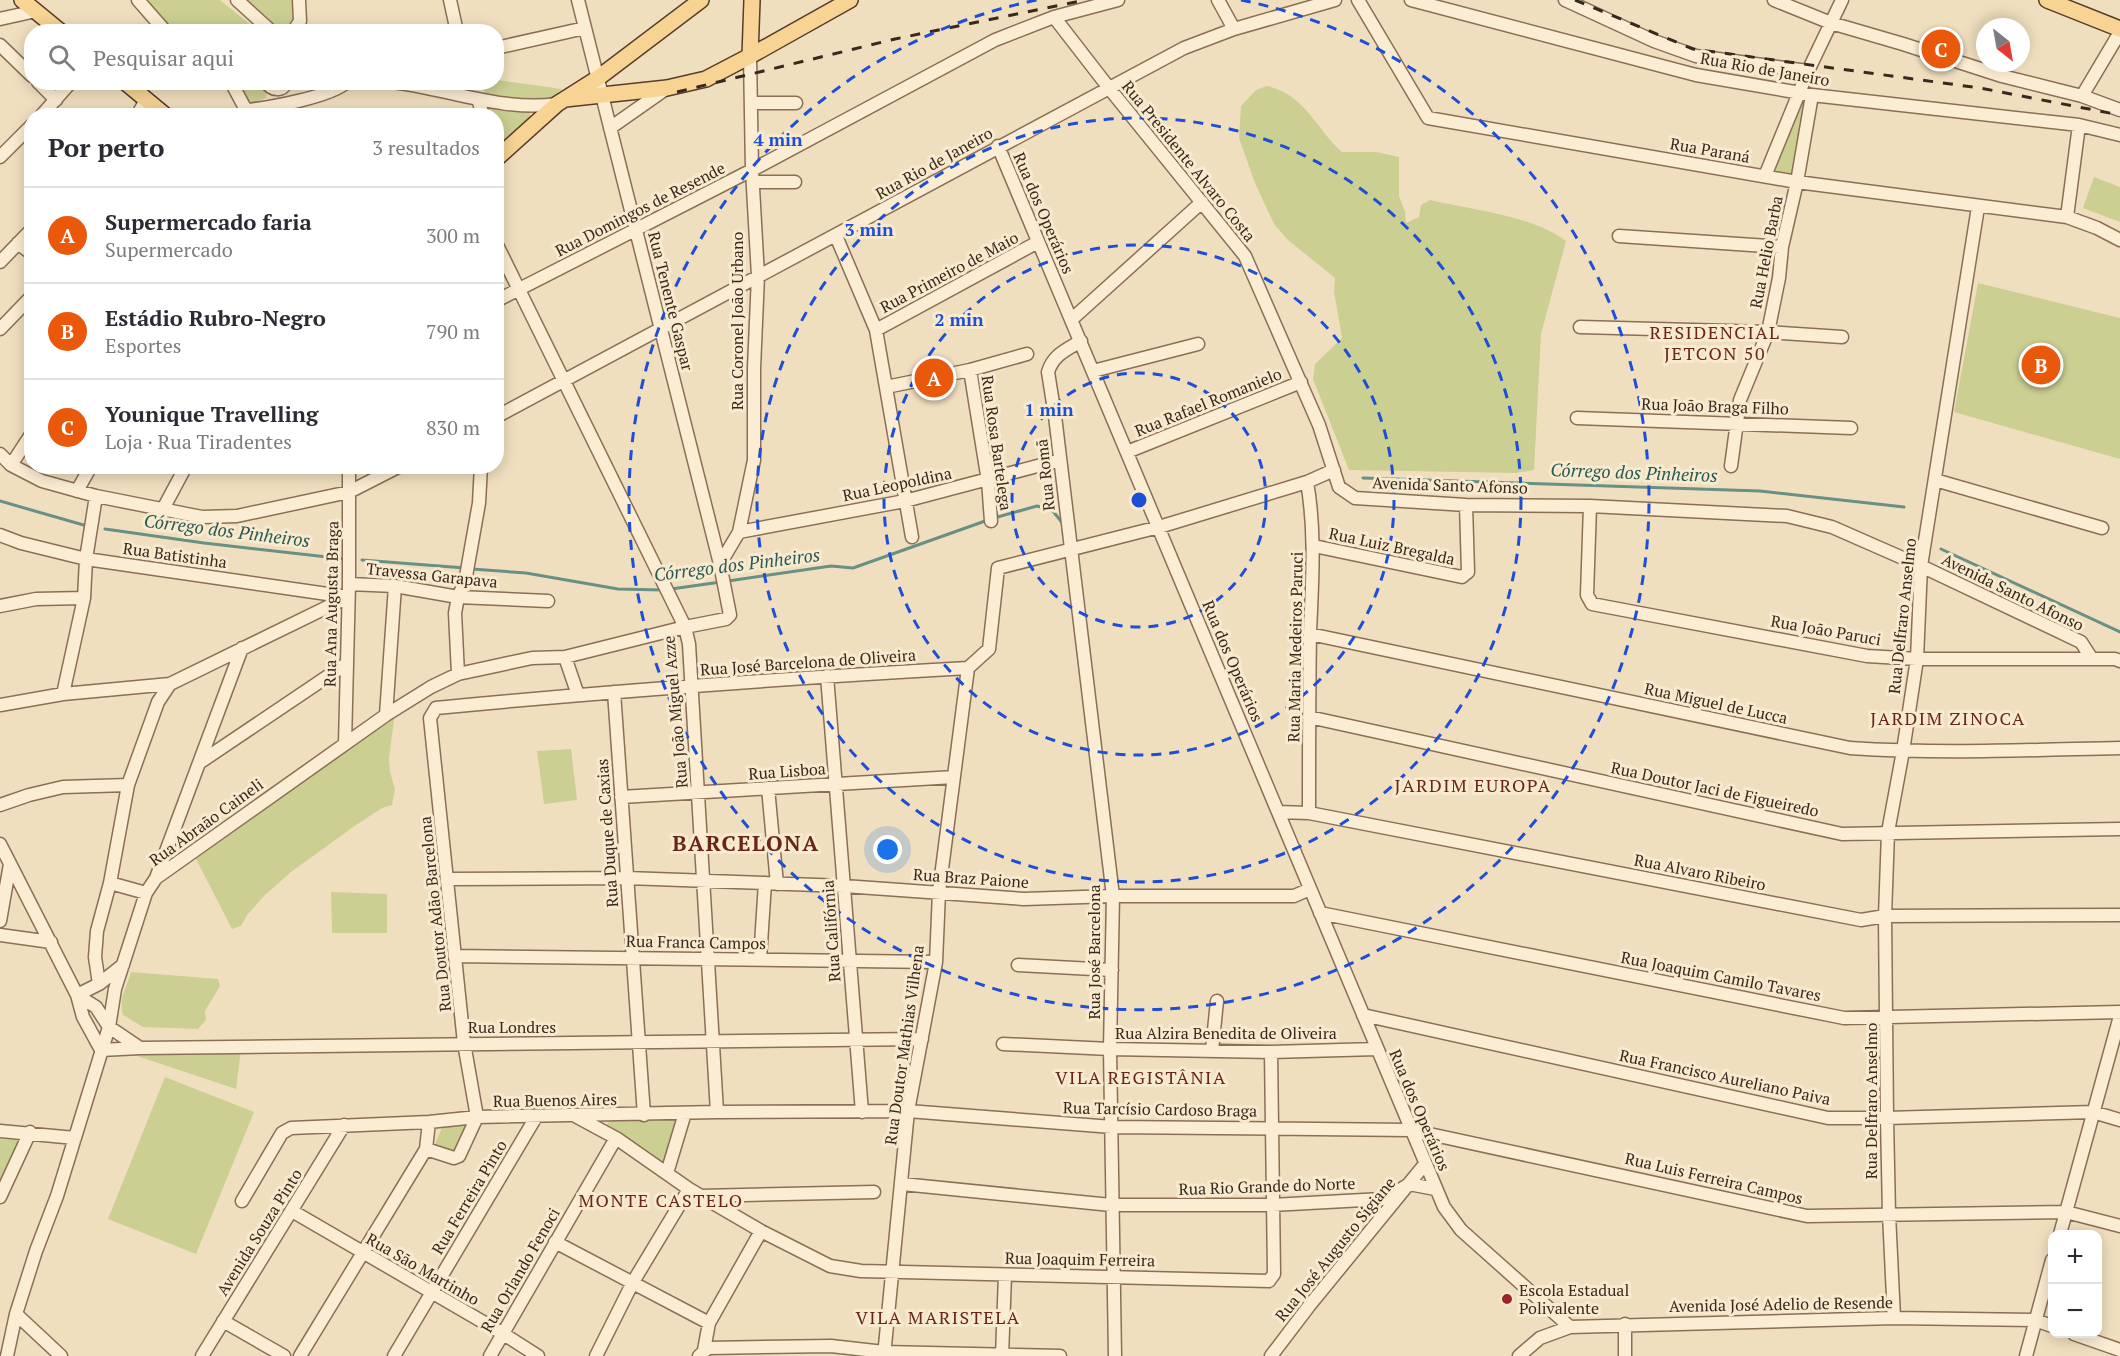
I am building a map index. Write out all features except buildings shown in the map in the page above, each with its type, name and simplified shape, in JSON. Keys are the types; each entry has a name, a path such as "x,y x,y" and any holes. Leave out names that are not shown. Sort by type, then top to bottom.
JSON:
{"main road":[{"path":"22,0 51,24"},
{"path":"504,152 561,101 598,78 701,0"},
{"name":"Rua Coronel João Urbano","path":"750,56 752,0"},
{"path":"561,101 667,88 706,79 850,0"},
{"path":"2047,0 2120,31"},
{"path":"134,90 156,108"}],"street":[{"path":"138,0 159,24"},
{"path":"237,0 263,24"},
{"path":"299,0 300,24"},
{"path":"450,0 455,24"},
{"name":"Rua Tenente Gaspar","path":"578,0 731,611"},
{"name":"Rua Domingos de Resende","path":"504,297 636,229 753,176 995,40 1054,17 1118,0"},
{"path":"1218,0 1234,29"},
{"name":"Rua Rio de Janeiro","path":"504,413 1184,48 1234,29 1335,0"},
{"name":"Rua Paraná","path":"1358,0 1428,118 1797,182 2067,217 2097,228 2120,240"},
{"name":"Rua Rio de Janeiro","path":"1411,0 1437,3 1696,75 1812,95 2079,125 2120,135"},
{"path":"1565,0 1654,41 1696,56 1808,71"},
{"path":"1774,0 1831,23 2002,76 2082,96 2120,110"},
{"path":"1765,176 1808,71 1842,0"},
{"path":"0,19 36,11"},
{"name":"Rua Presidente Alvaro Costa","path":"1054,17 1245,256 1301,382 1334,470"},
{"path":"504,46 585,28"},
{"path":"2082,96 2120,31"},
{"path":"0,45 24,68"},
{"name":"Rua Coronel João Urbano","path":"720,564 739,532 754,460 754,368 758,276 750,56"},
{"path":"610,128 667,88"},
{"path":"46,90 56,100"},
{"path":"48,108 64,90"},
{"path":"235,90 245,108"},
{"path":"272,108 275,90"},
{"path":"281,108 333,90"},
{"path":"432,90 478,99 543,106 561,101"},
{"name":"Rua Helio Barba","path":"1731,466 1735,423 1740,400 1768,332 1812,95"},
{"path":"478,99 481,108"},
{"path":"142,108 146,100"},
{"path":"752,104 796,103"},
{"path":"2067,217 2079,125"},
{"path":"1,155 24,133"},
{"name":"Rua dos Operários","path":"998,147 1436,1189"},
{"path":"753,176 795,182"},
{"path":"1071,320 1202,202"},
{"name":"Rua Delfraro Anselmo","path":"1894,1318 1887,1118 1885,916 1888,832 1917,659 1921,566 1978,207"},
{"path":"836,236 876,330 912,537"},
{"path":"1619,236 1782,247"},
{"path":"0,262 24,237"},
{"name":"Rua Primeiro de Maio","path":"876,330 1038,242"},
{"path":"18,243 24,248"},
{"name":"Rua João Miguel Azze","path":"504,259 685,627 689,645 692,686 717,1112"},
{"path":"0,329 24,304"},
{"path":"1580,327 1768,332 1842,338"},
{"name":"Rua Romã","path":"1070,550 1056,416 1048,372 1057,354 1081,341"},
{"path":"1093,371 1198,344"},
{"path":"886,387 970,370 1027,354"},
{"name":"Rua Rosa Bartelega","path":"970,370 988,481 991,521"},
{"name":"Rua Rafael Romanielo","path":"1127,452 1301,382"},
{"name":"Rua João Braga Filho","path":"1577,418 1851,428"},
{"path":"12,465 24,446"},
{"path":"0,454 12,465 24,471"},
{"name":"Rua Leopoldina","path":"739,532 905,501 988,481 1060,460"},
{"path":"968,668 989,650 998,568 1159,527 1307,482 1334,470"},
{"name":"Avenida Santo Afonso","path":"1334,470 1340,487 1355,498 1466,505 1590,506 1787,516 1832,527 1921,566 2081,642 2092,659"},
{"path":"29,474 42,481 96,496 202,517 237,516 349,492 384,474"},
{"path":"76,491 86,474"},
{"path":"163,509 182,474"},
{"name":"Rua Ana Augusta Braga","path":"345,743 349,474"},
{"path":"458,674 455,623 479,503 481,474"},
{"path":"1935,480 2102,528"},
{"name":"Rua Maria Medeiros Paruci","path":"1307,482 1314,546 1310,634 1309,813"},
{"path":"63,694 84,598 86,559 96,496"},
{"name":"Rua Luiz Bregalda","path":"1314,546 1462,577 1468,572 1466,505"},
{"name":"Rua João Paruci","path":"1590,506 1587,595 1592,604 1867,656 1917,659 2092,659"},
{"name":"Rua Batistinha","path":"0,535 21,543 86,559 348,591"},
{"name":"Rua José Barcelona","path":"1070,550 1113,896 1110,1049 1115,1356"},
{"path":"386,715 395,586"},
{"name":"Travessa Garapava","path":"348,591 395,586 548,601"},
{"path":"0,705 63,694 170,684 348,591"},
{"path":"0,606 36,599 84,598"},
{"name":"Rua Abraão Caineli","path":"7,1356 16,1314 57,1196 109,1027 115,989 146,893 156,878 386,715 431,687 458,674 532,658 565,657 726,619 731,611"},
{"name":"Rua Miguel de Lucca","path":"1310,634 1850,748 1903,751 2120,748"},
{"path":"156,878 242,648"},
{"path":"565,657 578,695"},
{"path":"2092,659 2120,661"},
{"path":"199,763 346,664"},
{"name":"Rua José Barcelona de Oliveira","path":"436,708 692,686 968,668"},
{"name":"Rua Doutor Mathias Vilhena","path":"884,1354 908,1111 936,962 939,892 968,668"},
{"name":"Rua Califórnia","path":"827,676 862,1112"},
{"path":"99,984 95,957 97,931 110,883 128,785 158,702 170,684"},
{"name":"Rua Duque de Caxias","path":"614,692 644,1115"},
{"name":"Rua Doutor Adão Barcelona","path":"436,708 430,718 464,1043 477,1117"},
{"name":"Rua Doutor Jaci de Figueiredo","path":"1309,717 1842,834 2120,829"},
{"name":"Rua Lisboa","path":"621,797 954,777"},
{"path":"0,805 28,795 63,787 128,785"},
{"path":"760,959 771,884 768,788"},
{"name":"Rua Alvaro Ribeiro","path":"1278,812 1309,813 1861,920 1885,916 2120,915"},
{"path":"0,844 77,995 83,1017 101,1050"},
{"path":"0,921 10,864"},
{"name":"Rua Braz Paione","path":"448,879 627,878 844,885 1024,899 1113,896 1294,896 1310,889"},
{"path":"110,883 146,893"},
{"name":"Rua Joaquim Camilo Tavares","path":"1320,914 1844,1018 2120,1014"},
{"path":"0,935 51,942"},
{"name":"Rua Franca Campos","path":"456,956 936,962"},
{"path":"77,995 99,984 124,965"},
{"path":"1018,965 1112,970"},
{"path":"77,995 96,1007 109,1027 140,1048"},
{"path":"1212,1050 1217,1001"},
{"path":"2061,1230 2120,1014"},
{"name":"Rua Francisco Aureliano Paiva","path":"1363,1015 1828,1118 2093,1112 2120,1120"},
{"name":"Rua Londres","path":"101,1050 464,1043 922,1039"},
{"name":"Rua Alzira Benedita de Oliveira","path":"1003,1044 1110,1049 1271,1052 1377,1049"},
{"path":"1271,1052 1272,1205"},
{"name":"Rua Buenos Aires","path":"242,1201 285,1130 477,1117 908,1111"},
{"name":"Rua Tarcísio Cardoso Braga","path":"908,1111 1112,1127 1411,1130"},
{"path":"667,1173 685,1113"},
{"name":"Rua Joaquim Ferreira","path":"576,1116 616,1138 700,1196 761,1231 830,1266 845,1270 1005,1275 1113,1275 1269,1281 1274,1274 1272,1205"},
{"path":"426,1149 454,1158 459,1156 477,1117"},
{"name":"Rua Ferreira Pinto","path":"394,1356 536,1117"},
{"path":"300,1356 426,1149 429,1122"},
{"name":"Avenida Souza Pinto","path":"202,1356 344,1125"},
{"name":"Rua Luis Ferreira Campos","path":"1411,1130 1807,1216 2066,1212 2120,1226"},
{"path":"0,1131 75,1138"},
{"path":"0,1197 30,1132"},
{"name":"Rua Orlando Fenoci","path":"490,1356 616,1138"},
{"name":"Rua José Augusto Sigiane","path":"1271,1356 1425,1164"},
{"name":"Rua Rio Grande do Norte","path":"902,1184 1112,1205 1272,1205 1382,1199 1408,1184"},
{"path":"1408,1184 1436,1189 1444,1207 1461,1230 1570,1327"},
{"path":"596,1356 633,1282 689,1189"},
{"path":"700,1196 874,1192"},
{"name":"Rua São Martinho","path":"292,1212 502,1332 538,1356"},
{"path":"702,1353 709,1323 761,1231"},
{"path":"555,1242 709,1323"},
{"path":"2026,1356 2048,1274"},
{"path":"1002,1355 1005,1275"},
{"path":"16,1314 61,1356"},
{"name":"Avenida José Adelio de Resende","path":"1519,1356 1540,1338 1570,1327 1894,1318 2035,1320 2048,1325"},
{"path":"223,1321 284,1356"},
{"path":"1625,1324 1625,1356"},
{"path":"2086,1338 2120,1350"},
{"path":"702,1353 708,1348 831,1346 884,1354 1060,1356"}],"green space":[{"path":"143,0 220,0 249,24 167,24"},
{"path":"241,0 297,0 298,17 293,24 267,24"},
{"path":"504,81 562,89 545,102 486,94 483,90 504,90"},
{"path":"1267,86 1280,90 1301,104 1342,152 1376,152 1399,157 1399,196 1406,223 1419,217 1421,205 1430,200 1519,219 1552,232 1566,241 1541,334 1534,470 1516,473 1349,470 1313,379 1315,364 1342,338 1334,292 1335,278 1288,240 1274,224 1255,183 1239,138 1241,106 1256,90"},
{"path":"237,90 267,90 266,98 244,106"},
{"path":"1800,97 1809,97 1794,179 1769,174"},
{"path":"485,105 530,111 530,121 504,145 504,108 486,108"},
{"path":"2094,177 2120,187 2120,222 2083,208"},
{"path":"1978,283 2120,318 2120,459 1954,412"},
{"path":"395,713 389,758 395,789 392,805 382,808 356,825 291,872 265,895 247,915 241,926 232,929 196,859"},
{"path":"571,749 577,800 544,804 537,751"},
{"path":"331,892 387,894 387,933 332,933"},
{"path":"131,972 218,979 220,986 205,1011 206,1020 198,1029 143,1027 123,1015 122,998"},
{"path":"135,1042 242,1042 236,1089 131,1054"},
{"path":"165,1077 254,1112 196,1254 108,1219"},
{"path":"610,1119 681,1119 667,1168 608,1129"},
{"path":"473,1120 457,1152 434,1147 444,1123"},
{"path":"0,1139 21,1140 0,1187"}],"waterway":[{"name":"Córrego dos Pinheiros","path":"1363,478 1760,491 1904,507"},
{"name":"Córrego dos Pinheiros","path":"0,501 87,526"},
{"name":"Córrego dos Pinheiros","path":"994,518 1037,506 1052,510 1064,525"},
{"name":"Córrego dos Pinheiros","path":"728,581 831,566 853,568 988,520"},
{"name":"Córrego dos Pinheiros","path":"105,529 345,559"},
{"name":"Córrego dos Pinheiros","path":"1941,549 2120,632"},
{"name":"Córrego dos Pinheiros","path":"362,560 465,568"},
{"name":"Córrego dos Pinheiros","path":"472,569 526,573 618,589 662,590"},
{"name":"Córrego dos Pinheiros","path":"671,589 721,582"}],"railway":[{"path":"677,92 895,39 1085,0"},
{"path":"1575,0 1693,49 1980,88 2120,115"}],"place":[{"name":"Younique Travelling","path":"1941,49"},
{"name":"Estádio Rubro-Negro","path":"2041,365"},
{"name":"Supermercado faria","path":"934,378"},
{"name":"Escola Estadual Polivalente","path":"1507,1299"}],"district":[{"name":"RESIDENCIAL JETCON 50","path":"1715,343"},
{"name":"JARDIM ZINOCA","path":"1948,719"},
{"name":"JARDIM EUROPA","path":"1473,786"},
{"name":"BARCELONA","path":"746,843"},
{"name":"VILA REGISTÂNIA","path":"1141,1078"},
{"name":"MONTE CASTELO","path":"661,1201"},
{"name":"VILA MARISTELA","path":"938,1318"}]}
